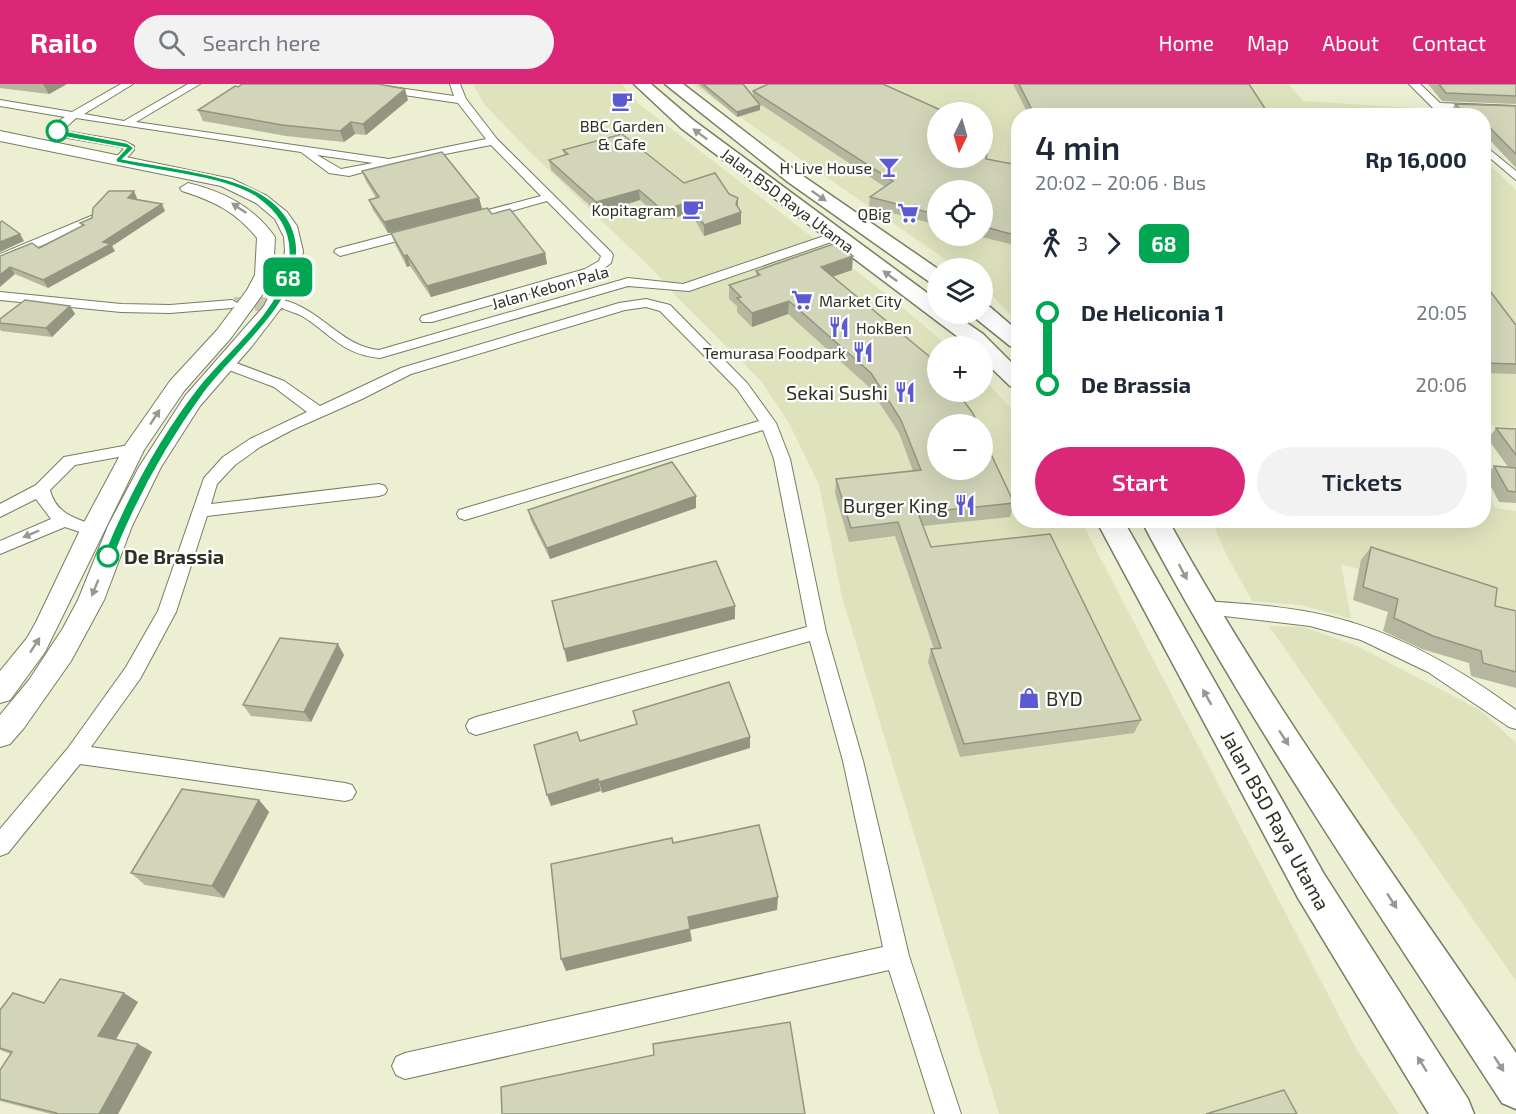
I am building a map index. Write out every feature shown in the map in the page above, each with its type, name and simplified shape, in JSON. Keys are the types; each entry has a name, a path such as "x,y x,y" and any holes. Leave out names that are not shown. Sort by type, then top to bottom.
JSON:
{"main road":[{"name":"Jalan BSD Raya Utama","path":"642,84 687,124 927,303"},
{"name":"Jalan BSD Raya Utama","path":"673,84 785,171 927,272"},
{"path":"913,292 927,285"},
{"path":"993,321 1011,335"},
{"path":"955,324 975,339 1011,374"},
{"name":"Jalan BSD Raya Utama","path":"1113,528 1311,886 1453,1114"},
{"path":"1159,528 1272,720 1516,1089"}],"street":[{"path":"118,161 130,148 124,144 63,134 57,131 61,124 74,115 128,84"},
{"path":"126,124 195,84"},
{"path":"350,84 460,100"},
{"path":"427,319 590,272 604,263 607,255 493,141 460,100 455,84"},
{"path":"1414,84 1437,106 1490,108"},
{"path":"0,103 126,124 390,162"},
{"path":"1491,108 1516,109"},
{"path":"0,136 226,182 258,195 280,214 291,232 294,251 290,272 281,292 266,315 226,364 201,390 162,448 125,515 91,599 74,632 33,695 0,735"},
{"path":"303,149 330,171 342,174 493,141"},
{"path":"0,150 189,188 233,203 242,209 267,237 264,275 256,291 224,334 177,386 134,449 92,530 48,625 36,645 0,692"},
{"path":"1491,154 1516,177"},
{"path":"461,220 550,197"},
{"path":"0,259 91,220"},
{"path":"340,252 428,229"},
{"path":"267,237 291,232"},
{"name":"Jalan Kebon Pala","path":"283,304 308,314 354,350 366,354 380,354 628,282 684,288 836,236"},
{"path":"0,296 121,308 170,309 232,304"},
{"path":"0,846 75,754 134,673 167,612 210,482 229,461 255,443 406,371 624,306 646,303 665,308 742,386 768,423 782,459 817,632 853,761 897,956 948,1114"},
{"path":"226,364 279,384 318,412"},
{"path":"465,514 768,423"},
{"path":"0,511 42,489 50,478 70,461 134,449"},
{"path":"42,489 50,510 63,521 92,530"},
{"path":"200,511 379,490"},
{"path":"0,548 63,521"},
{"path":"1204,608 1282,615 1353,631 1392,645 1449,673 1516,721"},
{"path":"476,726 817,632"},
{"path":"75,754 345,792"},
{"path":"405,1066 897,956"}],"shaded area":[{"path":"473,84 622,84 639,104 890,297 936,336 927,336 927,402 993,402 993,389 1011,408 1011,528 1085,528 1356,1048 1399,1114 999,1114 842,597 819,485 789,423 761,381 652,269 529,151 484,104"},
{"name":"QBig","path":"692,84 1288,84 1303,101 1412,108 1011,108 1011,316 993,297 993,258 944,258"},
{"path":"1491,167 1516,190 1516,428 1491,426"},
{"path":"1491,497 1495,508 1516,511 1516,615 1341,564 1351,619 1301,605 1252,601 1226,554 1215,528 1491,528"},
{"path":"1269,626 1304,627 1357,646 1480,710 1516,743 1516,981"}],"building":[{"path":"242,84 378,84 405,89 363,124 351,122 340,131 282,125 198,110 235,86"},
{"path":"703,84 743,84 760,105 737,112"},
{"path":"768,84 883,84 927,104 927,168 993,168 993,160 1011,164 1011,234 993,229 993,180 927,180 927,212 870,197 893,181 753,91"},
{"path":"1019,84 1249,84 1265,108 1031,108"},
{"path":"1439,84 1516,84 1516,96 1446,93"},
{"path":"1455,104 1516,106 1516,154 1491,129 1491,108 1459,108"},
{"path":"622,134 684,183 715,173 729,194 738,198 736,204 741,212 704,225 690,202 670,208 660,208 639,190 596,202 549,160 568,154 563,150"},
{"path":"442,152 479,198 384,222 369,200 379,197 362,171"},
{"path":"109,191 134,191 128,198 162,204 103,242 111,244 43,280 10,267 0,275 0,256 32,243 39,248 84,225 80,223 92,218 93,208"},
{"path":"487,208 492,214 510,209 545,253 427,286 407,255 404,256 391,233"},
{"path":"2,221 20,234 0,242 0,222"},
{"path":"836,243 853,256 821,267 927,355 927,402 964,402 973,414 927,414 927,480 993,480 993,458 1011,497 1011,503 918,513 931,547 1050,534 1141,720 964,744 931,649 941,648 898,522 851,528 836,479 921,470 901,420 871,373 789,301 752,313 737,298 741,297 729,285 760,275 756,271"},
{"path":"1491,292 1516,324 1516,364 1491,363"},
{"path":"25,300 70,306 46,328 0,323 0,319"},
{"path":"1496,428 1516,429 1516,455"},
{"path":"672,462 696,496 547,548 528,510"},
{"path":"1494,466 1516,468 1516,492 1508,491"},
{"path":"1371,547 1497,588 1495,606 1516,611 1516,672 1483,663 1481,651 1433,636 1394,618 1398,599 1363,587"},
{"path":"716,561 735,606 564,649 552,601"},
{"path":"280,638 338,644 304,712 243,705"},
{"path":"729,682 750,737 547,795 534,745 577,732 580,741 637,724 633,711"},
{"path":"182,789 259,800 212,886 131,873"},
{"path":"759,825 778,897 688,917 690,929 561,959 551,864 672,838 673,843"},
{"path":"60,979 124,993 98,1036 138,1044 99,1114 55,1114 0,1099 0,1070 12,1052 0,1048 0,1010 13,993 44,1003"},
{"path":"790,1022 805,1114 502,1114 501,1087 654,1055 653,1044"},
{"path":"1284,1090 1297,1114 1206,1114"}],"tunnel":[{"path":"234,304 283,304"}],"bus line":[{"name":"68","path":"57,131 63,134 124,144 130,148 118,161 226,182 258,195 280,214 291,232 294,251 290,272 281,292 266,315 226,364 201,390 162,448 125,515 108,556"}],"place":[{"name":"BBC Garden & Cafe","path":"622,101"},
{"name":"H Live House","path":"889,167"},
{"name":"Kopitagram","path":"693,209"},
{"name":"QBig","path":"908,213"},
{"name":"Market City","path":"802,300"},
{"name":"HokBen","path":"839,327"},
{"name":"Temurasa Foodpark","path":"863,352"},
{"name":"Sekai Sushi","path":"905,392"},
{"name":"Burger King","path":"965,505"},
{"name":"De Brassia","path":"108,556"},
{"name":"BYD","path":"1029,698"}]}
